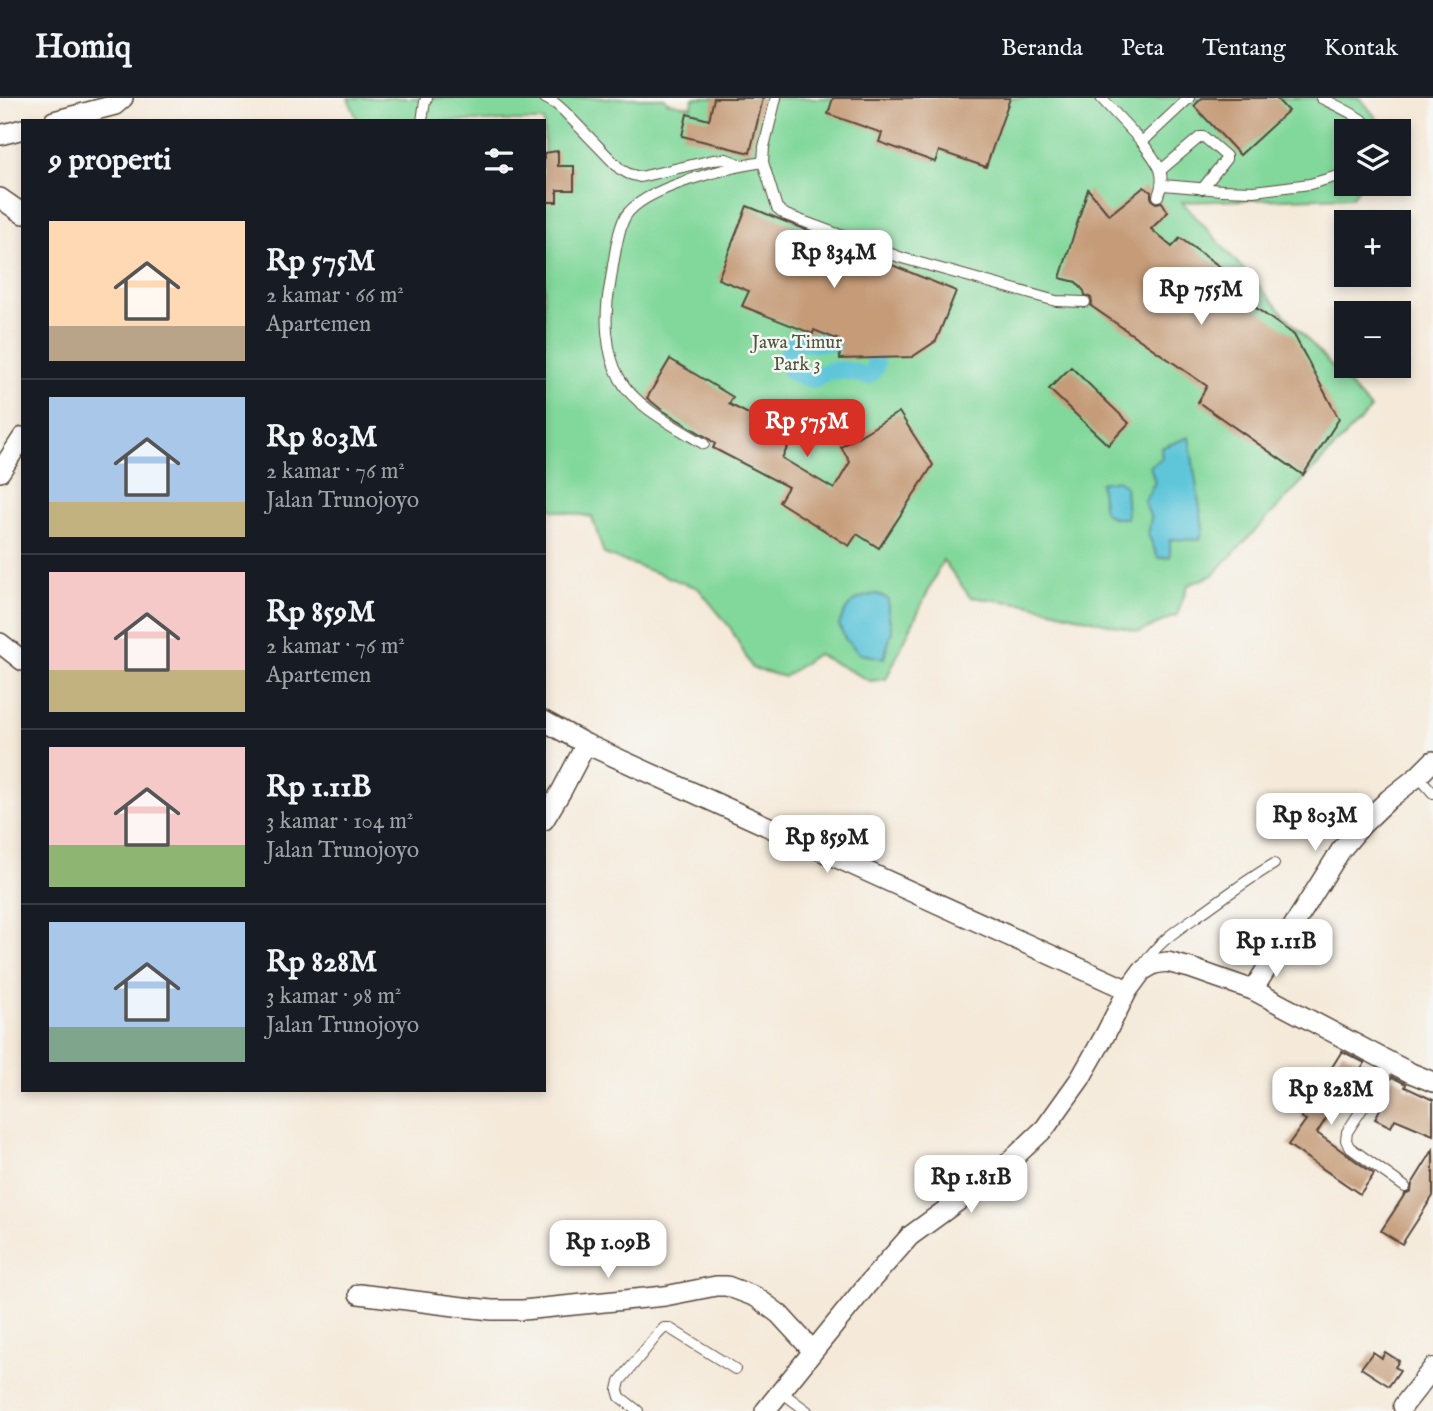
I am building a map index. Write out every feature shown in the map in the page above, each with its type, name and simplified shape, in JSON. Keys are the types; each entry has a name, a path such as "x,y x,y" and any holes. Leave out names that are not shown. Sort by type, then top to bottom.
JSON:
{"street":[{"path":"62,119 114,105 123,98"},
{"path":"0,135 21,130"},
{"path":"0,198 21,213"},
{"path":"0,472 21,440"},
{"path":"0,643 21,660"},
{"path":"546,722 586,744 1128,990"},
{"path":"546,817 586,744"},
{"path":"1254,990 1341,850 1362,825 1433,761"},
{"path":"765,1411 910,1236 1002,1169 1045,1128 1080,1079 1128,990 1142,971 1154,964 1167,962 1254,990 1433,1082"},
{"path":"359,1294 492,1310 523,1310 665,1296 727,1286 756,1297 779,1314 813,1351"},
{"path":"1403,1406 1433,1368"}],"lane":[{"path":"422,119 427,98"},
{"path":"545,98 564,111 620,169 629,174 640,177 713,160 726,159 743,165"},
{"path":"776,98 763,162 777,208 786,215 902,258 1056,301 1085,302"},
{"path":"1101,98 1142,142 1161,170 1163,185 1158,196"},
{"path":"1142,142 1189,98"},
{"path":"1321,98 1359,119"},
{"path":"1161,170 1200,137 1204,137 1226,156 1226,159 1202,189"},
{"path":"704,444 636,399 620,380 612,361 606,301 620,234 626,216 642,201 698,177 763,162"},
{"path":"1163,185 1254,191 1310,184 1334,177"},
{"path":"1418,776 1433,793"},
{"path":"1142,971 1156,947 1240,885 1274,864"},
{"path":"1392,1063 1347,1132 1346,1140 1349,1147 1405,1187"},
{"path":"638,1411 620,1397 620,1381 664,1328 669,1328 735,1370"},
{"path":"780,1391 807,1411"}],"green space":[{"name":"Jawa Timur Park 3","path":"348,98 665,98 667,102 692,107 693,98 1360,98 1377,119 1334,119 1334,196 1352,197 1182,202 1334,368 1334,378 1343,378 1371,409 1213,575 1188,585 1177,615 1140,632 1027,604 970,597 943,560 886,679 870,681 817,654 784,677 752,668 730,627 698,588 604,554 592,517 554,510 546,504 546,119 357,119"}],"water":[{"path":"1189,437 1203,528 1200,540 1170,539 1170,557 1158,558 1148,534 1151,518 1144,502 1155,482 1150,466 1162,458 1161,448"},
{"path":"1117,480 1125,486 1127,518 1113,518 1104,512 1100,483"},
{"path":"878,594 888,599 892,631 884,658 860,654 845,639 839,625 853,602"}],"building":[{"path":"714,98 763,98 750,153 682,136 687,114 709,120"},
{"path":"833,98 1010,98 986,167 939,151 935,162 879,142 882,133 828,114"},
{"path":"1202,98 1276,98 1288,111 1240,155 1194,106"},
{"path":"558,151 558,166 574,166 574,190 557,190 557,202 546,202 546,153"},
{"path":"1144,187 1151,192 1153,201 1162,202 1168,212 1151,229 1172,247 1180,238 1233,276 1225,286 1294,335 1339,419 1303,475 1198,402 1207,386 1091,306 1091,298 1085,295 1076,282 1060,278 1088,189 1109,215"},
{"path":"747,206 956,291 936,341 912,357 840,359 839,340 814,330 813,334 742,306 749,291 718,279"},
{"path":"670,359 733,397 729,404 793,437 782,458 834,489 850,462 841,447 899,412 933,465 879,548 857,534 849,546 779,502 788,487 713,448 715,444 708,438 647,398"},
{"path":"1071,367 1129,423 1108,445 1049,389"},
{"path":"1342,1051 1365,1063 1356,1077 1353,1075 1317,1133 1374,1174 1360,1194 1288,1145 1306,1120 1301,1117"},
{"path":"1392,1077 1406,1084 1405,1087 1433,1100 1433,1135 1395,1119 1391,1127 1375,1119 1383,1103 1377,1100"},
{"path":"1433,1150 1433,1196 1402,1244 1381,1231 1405,1194 1411,1191 1412,1184"},
{"path":"1373,1352 1382,1358 1385,1352 1399,1361 1395,1367 1400,1370 1389,1386 1361,1368"}],"waterway":[{"path":"839,342 806,343 797,340 787,355 788,367 797,374 814,379 834,370 867,376 875,368 875,358"}]}
